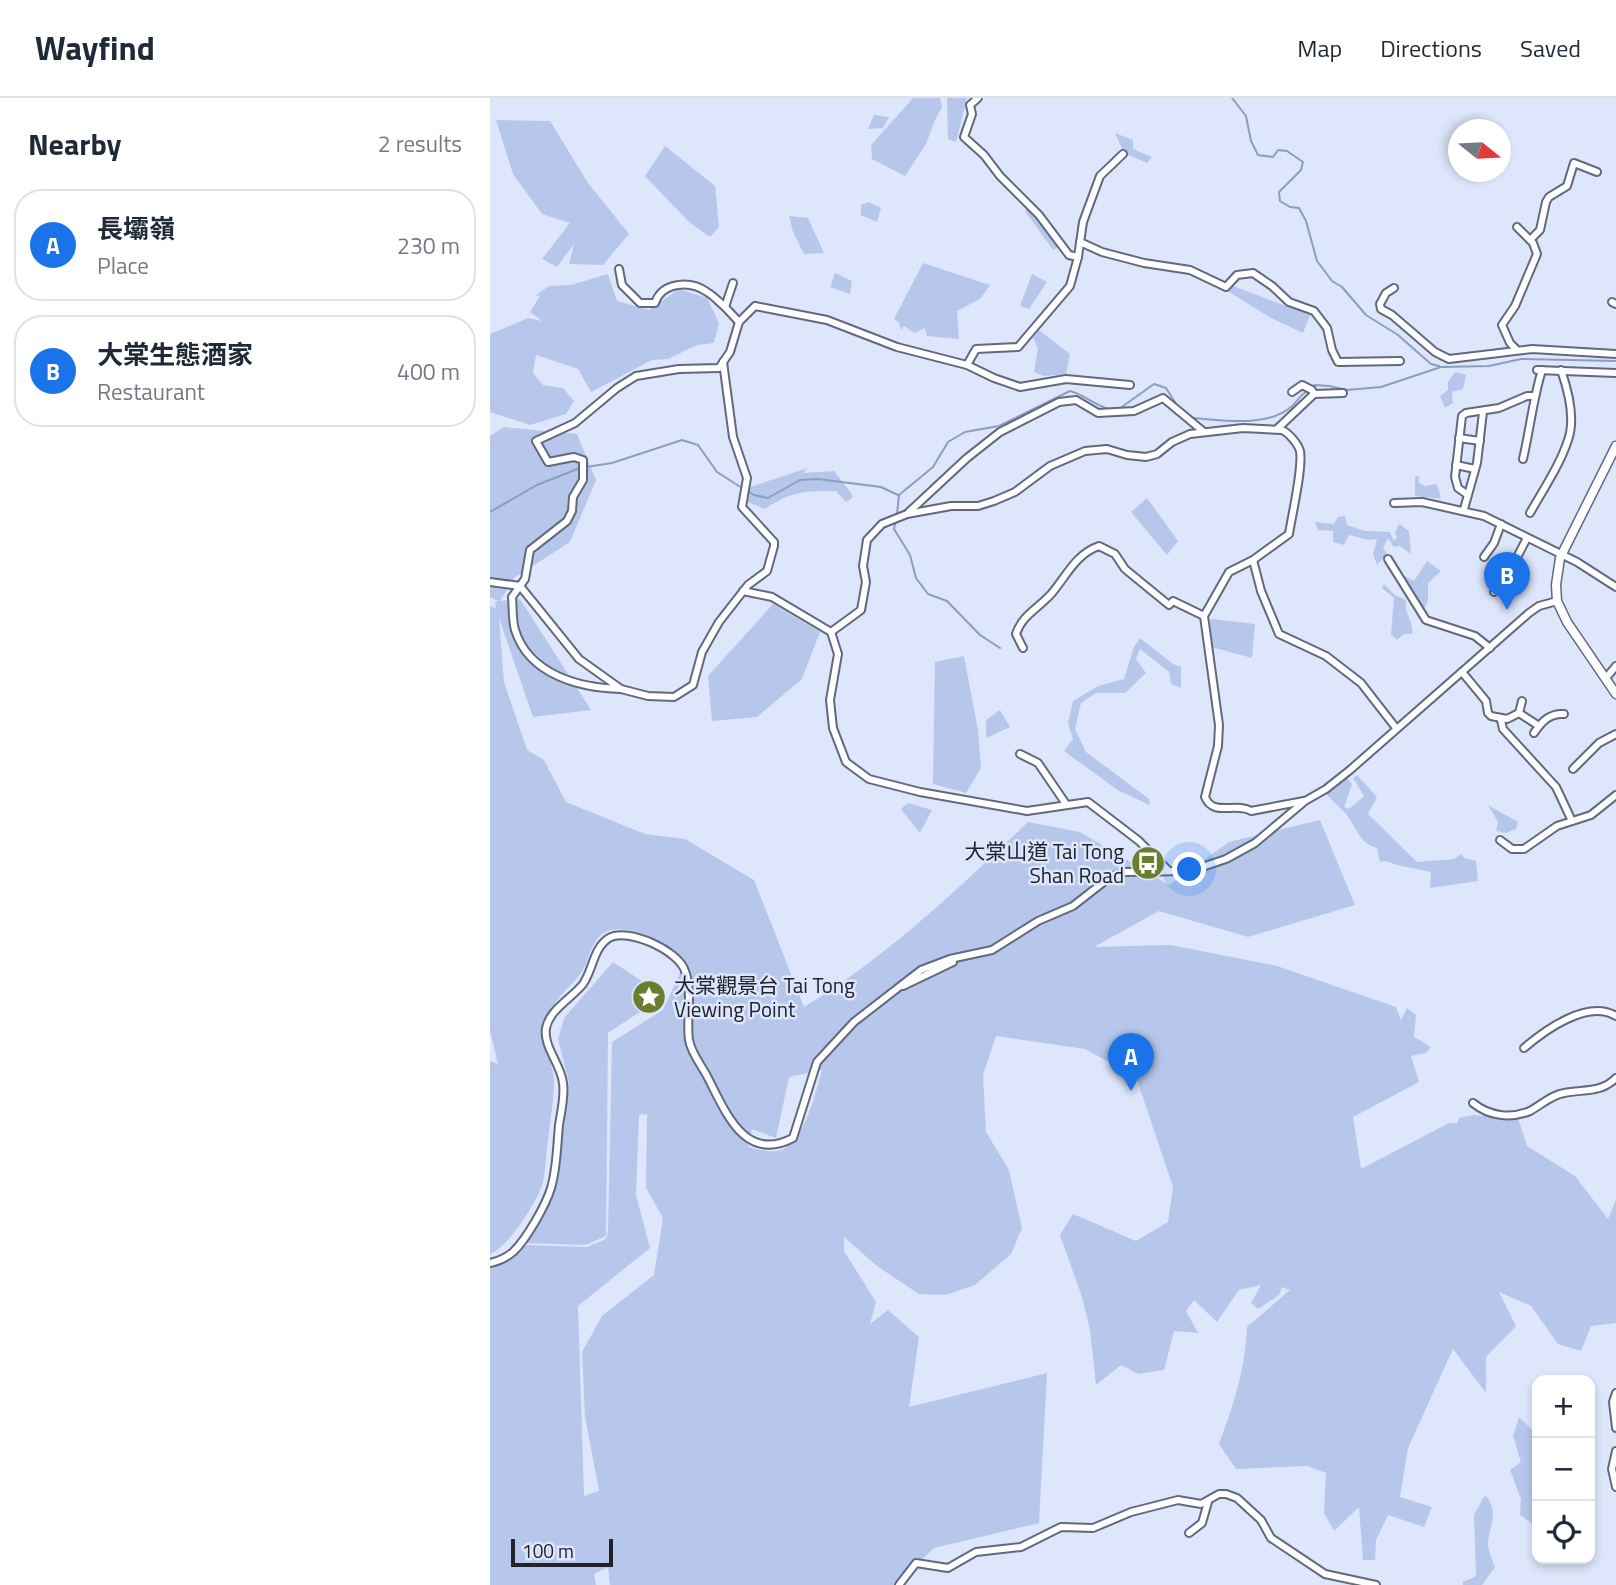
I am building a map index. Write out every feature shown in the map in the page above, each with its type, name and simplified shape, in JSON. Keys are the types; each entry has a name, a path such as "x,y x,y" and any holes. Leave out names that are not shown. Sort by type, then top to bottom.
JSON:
{"street":[{"path":"978,98 970,105 972,114 964,138 984,155 1000,176 1039,215 1069,255 1078,257"},
{"path":"967,365 976,349 1018,347 1070,286 1083,222 1100,176 1123,154"},
{"path":"1531,240 1539,232 1546,202 1566,186 1574,163 1597,172"},
{"path":"1516,349 1510,343 1502,325 1515,306 1537,252 1531,240 1517,227"},
{"path":"1080,242 1102,252 1144,263 1190,270 1226,287 1237,275 1254,273 1289,302 1314,311 1327,328 1338,362 1401,361"},
{"path":"619,269 622,285 639,303 655,303 657,296 671,285 687,285 705,290 739,322"},
{"path":"725,307 733,283"},
{"path":"1394,288 1386,293 1380,304 1381,309 1392,315 1434,352 1449,359 1465,359 1516,349 1616,354"},
{"path":"723,362 733,437 747,478 742,507 774,542 767,570 743,591 719,622 702,652 693,685 674,697 648,696 621,689 591,688 544,670 532,661 515,630 512,597 527,573 530,550 567,521 572,511 573,497 583,480 583,460 574,457 548,463 536,441 575,424 617,388 636,376 679,369 719,368 723,362 730,352 739,322 755,306 827,320 897,346 967,365 995,379 1020,387 1066,379 1130,385"},
{"path":"1523,459 1540,370 1616,373"},
{"path":"1530,513 1568,441 1571,418 1567,387 1561,370"},
{"path":"1292,392 1302,385 1311,390 1343,393"},
{"path":"1277,429 1311,390"},
{"path":"1468,495 1455,483 1463,415 1483,412 1529,395 1535,396"},
{"path":"907,514 967,457 1000,432 1059,402 1076,400 1098,413 1134,411 1163,398 1204,432"},
{"path":"1464,509 1475,469 1483,412"},
{"path":"831,632 861,610 866,582 863,566 867,540 882,524 907,514 951,506 978,506 994,501 1015,492 1050,466 1085,451 1107,449 1128,456 1146,457 1157,454 1172,442 1190,434 1243,428 1277,429 1288,433 1300,450 1289,534 1253,560 1229,572 1204,616 1219,725 1218,746 1205,797 1208,804 1215,808 1245,807 1251,811 1306,801"},
{"path":"1459,438 1480,441"},
{"path":"1616,446 1561,555 1556,576 1557,601 1567,622 1616,694"},
{"path":"1456,465 1475,469"},
{"path":"1394,503 1416,501 1464,509 1501,524 1595,572 1616,587"},
{"path":"1484,557 1501,524"},
{"path":"1494,592 1527,538"},
{"path":"1023,648 1016,634 1020,622 1051,594 1087,550 1099,546 1115,554 1125,569 1168,605 1173,601 1204,616"},
{"path":"1388,559 1426,620 1475,636 1490,648"},
{"path":"1253,560 1261,591 1279,634 1319,652 1361,683 1396,728"},
{"path":"490,582 520,586 579,659 621,689"},
{"path":"743,591 772,597 831,632 838,654 830,700 833,728 846,762 869,779 920,792 1027,811 1088,802 1157,857 1169,871"},
{"path":"490,1264 502,1260 515,1250 551,1188 564,1087 560,1069 547,1041 547,1027 555,1012 584,982 599,948 607,939 620,934 646,942 668,952 682,965 687,981 690,1046 728,1116 746,1138 756,1144 772,1146 793,1138 817,1062 854,1021 896,990 964,956 992,950 1038,921 1073,906 1110,877 1125,872 1190,871 1226,859 1255,843 1306,801 1326,789 1539,606 1557,601"},
{"path":"1605,678 1616,666"},
{"path":"1462,672 1486,701 1488,713 1501,720 1503,729 1556,787 1572,821"},
{"path":"1519,713 1522,701"},
{"path":"1501,720 1519,713"},
{"path":"1519,713 1539,726"},
{"path":"1534,733 1549,716 1564,714"},
{"path":"1573,769 1599,743 1616,734"},
{"path":"1020,754 1038,764 1066,804"},
{"path":"1500,841 1512,849 1524,849 1557,826 1591,815 1616,795"},
{"path":"1152,872 1157,857"},
{"path":"1524,1048 1555,1025 1586,1012 1599,1010 1616,1016"},
{"path":"1473,1103 1498,1116 1528,1112 1564,1093 1601,1088 1616,1078"},
{"path":"1616,1393 1613,1402 1616,1428"},
{"path":"1616,1451 1612,1469 1616,1487"},
{"path":"899,1585 916,1563 948,1568 976,1552 1021,1547 1060,1527 1093,1528 1131,1512 1183,1499 1201,1504 1219,1494 1233,1495 1261,1520 1271,1538 1325,1574 1376,1585"},
{"path":"1189,1533 1202,1523 1208,1502"}],"shaded area":[{"path":"913,98 940,98 942,107 926,144 905,176 872,159 871,145"},
{"path":"947,98 967,98 956,142 948,139"},
{"path":"874,115 889,117 883,128 868,129"},
{"path":"496,120 550,121 588,183 629,234 603,265 569,264 574,244 557,267 542,259 570,223 542,214 513,174"},
{"path":"1115,133 1133,140 1133,149 1152,157 1147,163 1124,153"},
{"path":"665,146 715,186 719,227 710,237 690,223 645,176"},
{"path":"869,202 881,208 877,222 861,215 861,205"},
{"path":"1029,208 1060,246 1053,250 1025,211"},
{"path":"789,216 808,218 824,253 804,254 793,232"},
{"path":"923,263 990,285 980,299 957,311 959,339 927,336 925,328 914,333 904,326 901,330 894,319"},
{"path":"835,273 852,281 850,294 830,287"},
{"path":"608,274 617,301 649,310 679,289 707,298 719,323 714,343 697,345 668,359 652,360 591,392 578,369 536,355 533,373 543,385 563,388 574,401 566,414 530,425 490,412 490,334 528,318 542,321 530,312 540,296 536,295 549,286 571,285"},
{"path":"1032,274 1047,282 1029,309 1020,306"},
{"path":"1233,286 1310,315 1303,333 1271,318 1229,292"},
{"path":"1039,330 1070,354 1066,374 1044,376 1034,372 1038,348 1033,338"},
{"path":"1455,372 1466,375 1463,389 1452,392 1453,403 1445,408 1440,396 1448,390 1448,382"},
{"path":"504,427 577,434 596,480 570,542 514,578 500,601 520,599 591,710 533,717 499,618 504,682 527,750 544,760 566,802 645,834 685,839 754,880 804,1007 893,944 1028,822 1080,832 1169,885 1229,842 1320,820 1355,905 1248,937 1159,911 1094,947 1171,945 1277,966 1396,1007 1401,1020 1407,1008 1416,1015 1414,1037 1431,1047 1426,1053 1411,1056 1419,1082 1353,1117 1361,1169 1449,1123 1457,1123 1459,1118 1474,1115 1518,1118 1527,1146 1575,1176 1608,1219 1616,1200 1616,1323 1591,1326 1581,1351 1558,1344 1531,1306 1499,1292 1516,1326 1486,1357 1486,1393 1453,1349 1408,1448 1400,1497 1432,1507 1424,1527 1388,1515 1376,1540 1375,1560 1363,1560 1359,1507 1334,1531 1324,1513 1326,1473 1307,1466 1236,1469 1219,1444 1238,1387 1247,1327 1290,1290 1282,1287 1279,1295 1258,1309 1251,1303 1261,1285 1239,1290 1217,1322 1194,1300 1186,1311 1198,1333 1174,1331 1164,1370 1138,1374 1121,1365 1096,1385 1090,1330 1082,1297 1060,1235 1073,1214 1136,1241 1168,1222 1173,1187 1136,1077 1085,1049 996,1036 983,1075 986,1132 1009,1170 1022,1228 1011,1254 975,1285 946,1295 919,1294 877,1266 844,1237 844,1251 876,1302 870,1324 888,1310 919,1337 909,1407 1047,1373 1039,1523 934,1548 895,1585 610,1585 608,1567 594,1574 596,1585 490,1585 490,1267 516,1255 524,1245 587,1247 606,1239 612,1042 663,1010 685,962 656,940 630,930 606,932 597,939 581,973 547,1015 543,1030 554,1081 543,1182 521,1223 505,1243 490,1254 490,1061 498,1064 490,1031 490,606 496,608 495,602 498,601 490,597 490,436","holes":["822,1070 809,1112 794,1141 778,1151 748,1147 752,1129 776,1138 789,1077","647,1114 646,1188 663,1218 654,1275 602,1316 582,1352 585,1417 599,1491 584,1496 578,1306 650,1248 636,1195 639,1115"]},
{"path":"808,468 803,473 834,471 852,494 852,498 846,502 836,491 815,491 791,495 765,509 747,502 750,487"},
{"path":"1419,476 1419,483 1425,486 1437,484 1441,499 1415,496 1415,477"},
{"path":"1147,498 1178,541 1167,555 1131,512"},
{"path":"1345,516 1347,525 1365,531 1390,532 1394,541 1399,524 1409,531 1411,554 1400,546 1394,547 1388,538 1383,548 1397,568 1385,560 1385,556 1377,565 1373,554 1377,539 1368,540 1349,535 1344,545 1333,542 1333,531 1318,530 1315,522 1334,524 1338,517"},
{"path":"1427,561 1441,571 1428,583 1428,600 1423,613 1416,594 1414,596 1403,575 1414,581"},
{"path":"1384,584 1395,595 1406,600 1406,610 1412,625 1412,634 1404,634 1397,640 1391,634 1394,598 1382,588"},
{"path":"773,604 820,632 802,679 757,717 712,721 708,676"},
{"path":"1211,619 1255,624 1252,658 1211,647 1208,632"},
{"path":"1140,638 1173,664 1181,667 1181,688 1171,684 1169,672 1140,649 1136,659 1146,673 1125,693 1096,693 1081,703 1075,729 1086,752 1149,799 1150,805 1119,791 1064,751 1073,739 1068,723 1073,701 1098,686 1124,679 1134,647"},
{"path":"964,656 978,730 981,768 966,793 933,784 935,662"},
{"path":"1000,710 1010,727 986,738 986,720"},
{"path":"1357,775 1377,797 1368,814 1417,862 1454,859 1461,854 1476,861 1478,881 1430,888 1431,872 1386,861 1380,862 1377,848 1362,838 1346,814 1325,793 1346,777 1352,784 1344,807 1349,809 1364,796 1353,778"},
{"path":"908,803 932,810 920,833 901,809"},
{"path":"1488,805 1518,822 1516,829 1506,833 1496,831 1498,822"},
{"path":"613,962 654,989 655,1002 608,1033 606,1236 586,1245 522,1243 558,1169 569,1083 558,1039 564,1018"},
{"path":"1519,1417 1532,1430 1532,1524 1520,1515 1521,1499 1510,1470 1521,1462 1513,1436"},
{"path":"1485,1495 1493,1514 1488,1545 1495,1567 1482,1585 1463,1585 1463,1582 1476,1576 1474,1515"}],"waterway":[{"path":"1232,98 1246,116 1251,141 1258,155 1273,157 1278,150 1287,151 1303,162 1301,170 1279,192 1280,201 1290,207 1299,208 1306,221 1317,261 1332,281 1342,287 1366,315 1398,335 1431,364 1439,366"},
{"path":"1311,388 1315,385 1347,390 1381,387 1441,367 1489,366 1521,359 1616,361"},
{"path":"1119,409 1154,384 1166,388 1178,407"},
{"path":"897,515 899,495 933,467 948,442 965,432 999,426 1070,391 1110,409"},
{"path":"1193,418 1230,421 1269,418 1291,407 1307,391"},
{"path":"586,467 612,463 682,440 698,445 717,472 742,488"},
{"path":"490,512 537,485 580,468"},
{"path":"747,491 768,498 800,480 818,479 881,487 898,495"},
{"path":"896,520 894,529 910,555 916,578 928,594 947,601 980,635 1000,648"}],"place":[{"name":"大棠生態酒家","path":"1507,610"},
{"name":"大棠山道 Tai Tong Shan Road","path":"1148,863"},
{"name":"大棠觀景台 Tai Tong Viewing Point","path":"649,997"},
{"name":"長壩嶺","path":"1131,1091"}]}
